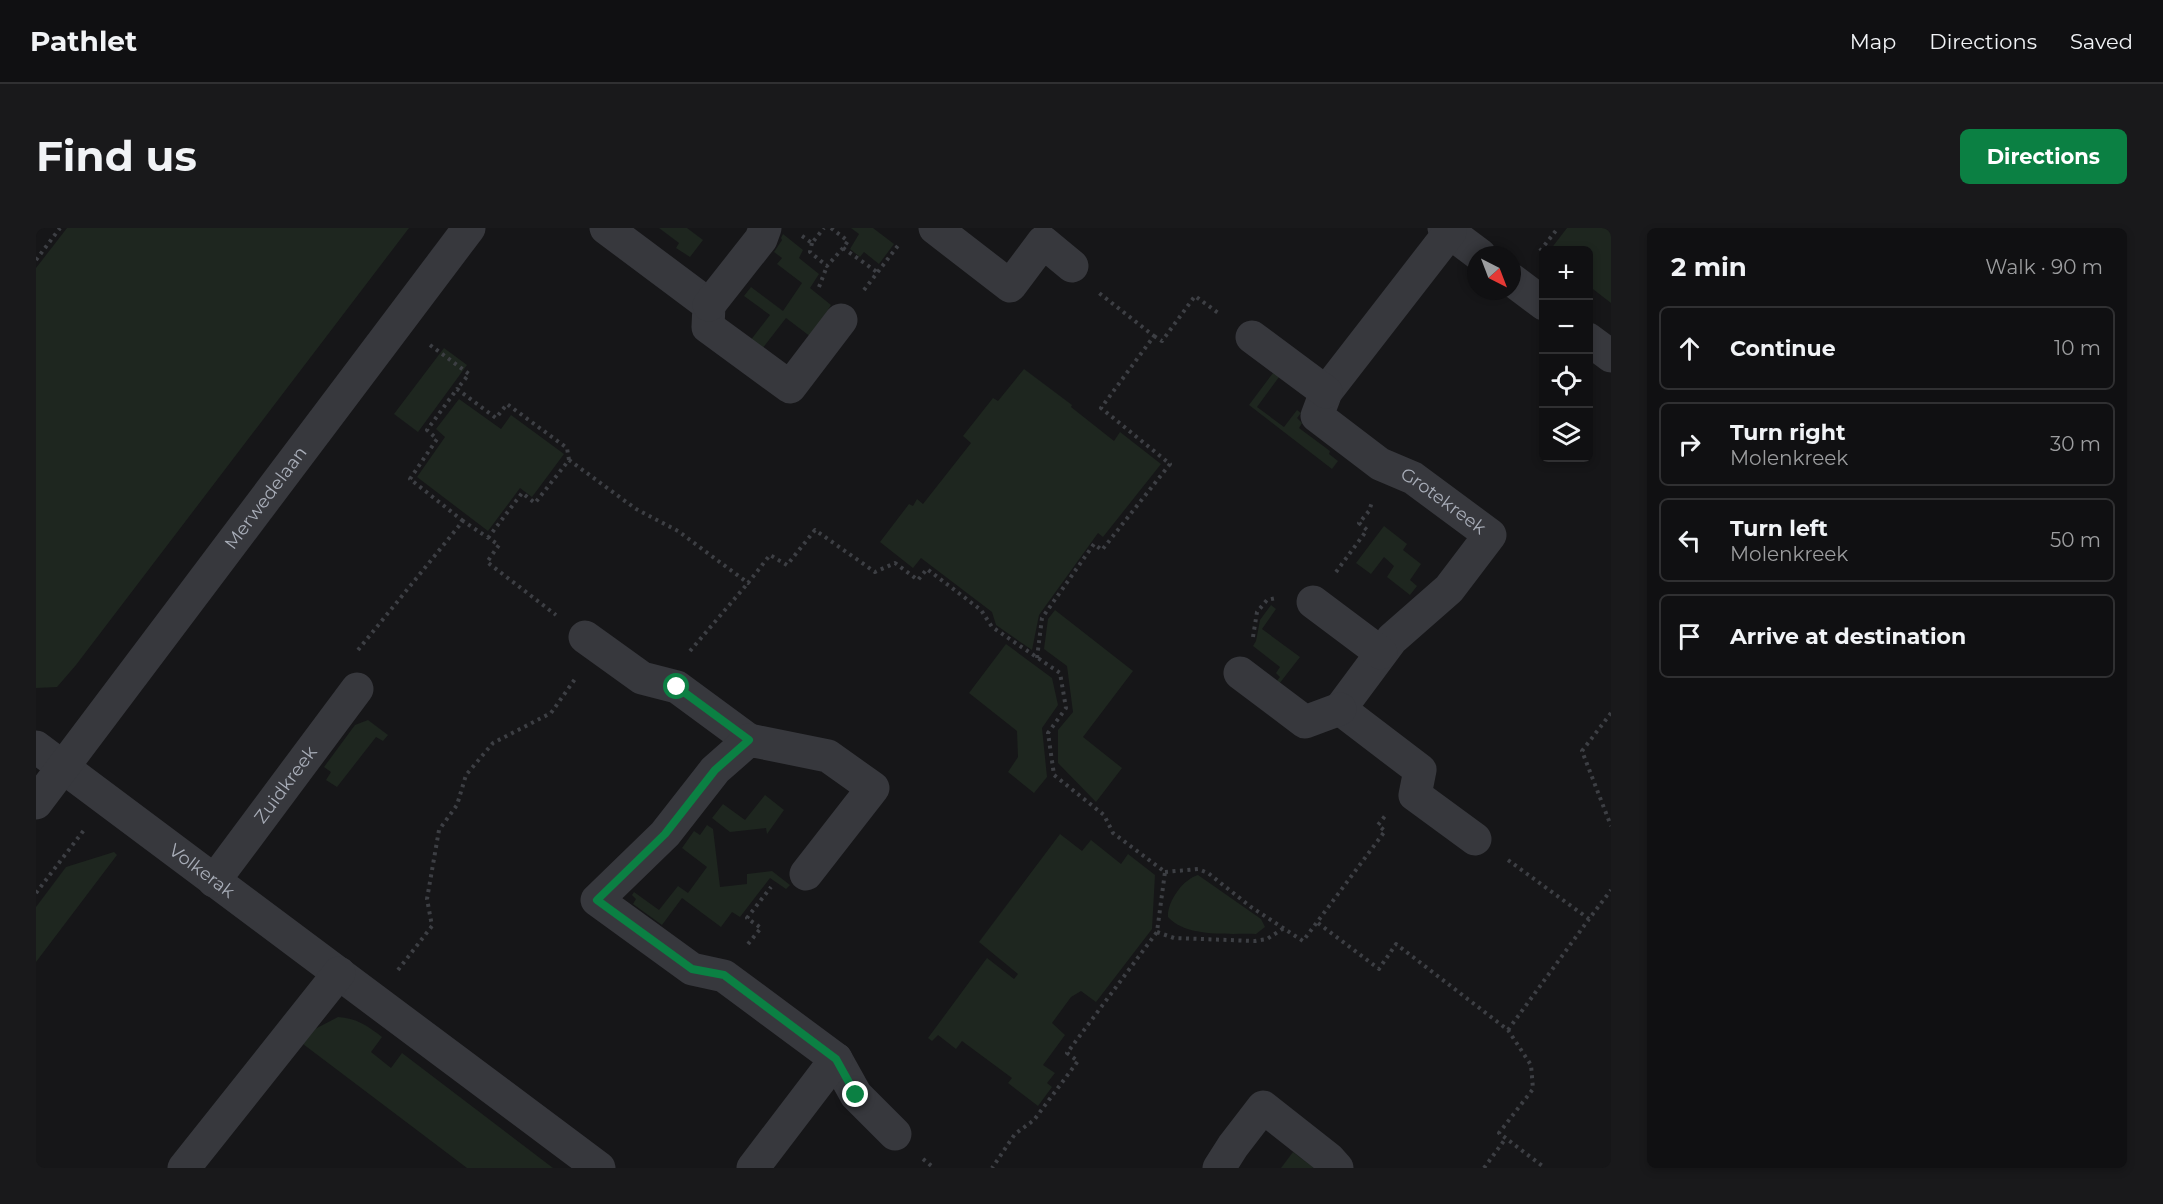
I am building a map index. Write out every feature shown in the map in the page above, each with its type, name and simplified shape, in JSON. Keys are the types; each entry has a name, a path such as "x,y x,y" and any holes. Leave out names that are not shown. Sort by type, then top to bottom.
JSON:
{"street":[{"name":"Merwedelaan","path":"36,803 469,228"},
{"path":"606,228 709,304"},
{"path":"765,228 761,238 709,304 708,327 790,387 841,320"},
{"path":"1447,230 1468,246"},
{"name":"Grotekreek","path":"1340,710 1392,639 1449,590 1490,535 1413,478 1380,464 1317,416 1326,392 1447,230"},
{"path":"919,232 1010,286 1043,242 1072,266"},
{"path":"1521,287 1539,300"},
{"path":"1252,338 1326,392"},
{"path":"1593,343 1611,356"},
{"path":"1313,602 1381,653"},
{"path":"592,642 642,678 677,687 749,740 828,756 873,788 806,874"},
{"path":"1240,673 1305,722 1340,710 1420,770 1415,795 1475,839"},
{"name":"Zuidkreek","path":"214,880 357,689"},
{"path":"749,740 715,770 665,834 597,900 692,969 724,975 836,1059 856,1095 895,1134"},
{"name":"Volkerak","path":"36,747 599,1168"},
{"path":"184,1168 339,974"},
{"path":"753,1168 836,1059"},
{"path":"1219,1168 1263,1107 1329,1159 1337,1168"}],"path":[{"path":"36,260 60,228"},
{"path":"824,228 812,243 810,252 827,266 848,241 831,228"},
{"path":"841,320 877,272 919,232"},
{"path":"798,233 812,243"},
{"path":"843,248 877,272"},
{"path":"1072,266 1106,300 1162,341 1195,296 1252,338"},
{"path":"375,1000 432,926 427,899 439,830 457,805 466,775 493,743 550,713 592,642 487,562 499,545 463,521 410,479 437,439 427,430 469,374 399,321"},
{"path":"1037,658 1042,618 1094,544 1102,550 1170,464 1101,408 1155,336"},
{"path":"457,389 496,418 507,404 567,448 569,460 636,509 678,531 748,583"},
{"path":"488,538 522,493 535,503 569,460"},
{"path":"357,689 357,652 463,521"},
{"path":"677,687 682,662 770,555 787,566 815,530 875,572 895,563 918,580 927,569 981,610 992,627 1060,673 1066,708 1048,733 1054,776 1104,815 1113,833 1165,872 1198,869 1208,873 1251,906 1304,941 1385,831 1378,825 1420,770"},
{"path":"1611,713 1582,751 1611,826"},
{"path":"36,893 106,801"},
{"path":"1475,839 1515,863 1589,920"},
{"path":"993,1168 1015,1134 1034,1120 1078,1061 1067,1053 1157,932 1165,872"},
{"path":"724,975 761,928 747,918 772,884 788,896 806,874"},
{"path":"1508,1030 1611,890"},
{"path":"1318,923 1378,969 1396,944 1508,1030 1531,1065 1533,1089 1500,1133 1545,1168"},
{"path":"1157,932 1174,938 1255,941 1267,939 1284,928"},
{"path":"1484,1168 1506,1138"}],"shaded area":[{"path":"67,228 409,228 76,665 57,687 36,688 36,268"},
{"path":"659,228 687,228 703,240 690,257 676,248 679,243"},
{"path":"851,228 873,228 894,244 879,264 864,252 860,257 850,249 859,234"},
{"path":"1567,228 1611,228 1611,303 1593,289 1593,246 1553,246"},
{"path":"783,234 803,250 799,258 819,274 810,288 831,305 811,337 786,318 762,349 750,341 770,315 744,296 751,287 783,311 802,283 777,264 782,258 774,252"},
{"path":"444,348 467,365 418,432 394,414"},
{"path":"1024,369 1072,405 1071,407 1114,441 1120,432 1161,464 1103,537 1098,533 1039,615 1032,650 996,625 992,612 921,558 913,568 880,542 909,504 913,506 917,499 923,504 971,443 963,436 993,398 998,401"},
{"path":"1273,373 1279,377 1257,407 1284,427 1297,410 1301,413 1297,418 1302,423 1299,428 1330,451 1329,454 1338,461 1332,469 1249,405"},
{"path":"459,399 501,429 511,415 564,454 532,497 520,488 488,531 417,477 445,437 436,429"},
{"path":"1384,526 1407,544 1403,550 1421,564 1410,580 1417,586 1410,595 1387,577 1394,566 1384,557 1371,574 1356,563"},
{"path":"1271,605 1276,609 1262,629 1300,657 1279,684 1276,682 1280,677 1276,673 1280,667 1253,646 1260,620"},
{"path":"1055,610 1133,671 1083,737 1122,768 1096,802 1058,763 1058,730 1073,712 1067,666 1044,649 1048,619"},
{"path":"1006,644 1052,678 1058,705 1042,728 1047,777 1034,793 1008,772 1018,757 1017,731 969,693"},
{"path":"368,720 388,735 383,741 376,737 337,787 326,780 331,772 324,767 355,725"},
{"path":"765,795 784,810 767,834 766,828 730,832 712,818 723,804 745,820"},
{"path":"707,825 713,829 720,887 747,884 747,874 772,871 790,885 786,889 770,878 740,917 732,912 721,927 682,898 662,925 633,904 636,899 632,895 634,892 659,910 678,886 688,893 707,867 682,848 694,831 700,835"},
{"path":"1060,834 1082,851 1091,840 1121,864 1128,854 1155,875 1152,929 1096,1002 1081,991 1071,997 1052,1023 1065,1035 1043,1065 1055,1073 1047,1083 1052,1087 1038,1106 1008,1083 1012,1078 962,1041 956,1049 938,1035 932,1041 928,1038 987,958 1014,979 1018,974 979,942"},
{"path":"114,852 117,855 36,962 36,907 66,867"},
{"path":"1198,875 1261,919 1265,927 1256,934 1221,934 1197,931 1176,924 1168,917 1173,898 1187,881"},
{"path":"338,1017 362,1023 382,1037 371,1052 391,1068 402,1053 553,1168 467,1168 303,1044 315,1029"},
{"path":"1293,1152 1314,1168 1281,1168"}],"route":[{"path":"677,687 749,740 715,770 665,834 597,900 692,969 724,975 836,1059 856,1095"}]}
